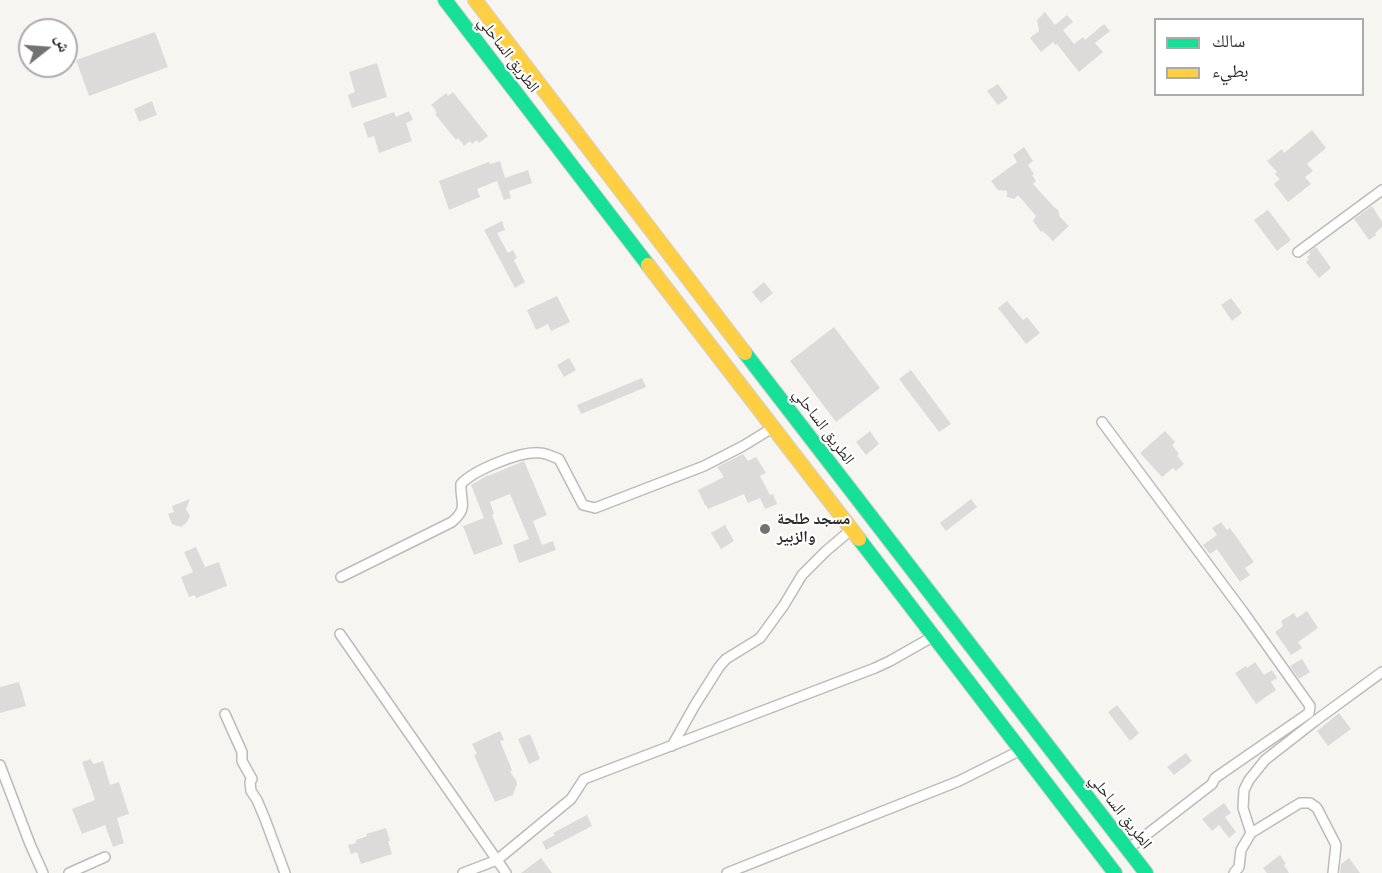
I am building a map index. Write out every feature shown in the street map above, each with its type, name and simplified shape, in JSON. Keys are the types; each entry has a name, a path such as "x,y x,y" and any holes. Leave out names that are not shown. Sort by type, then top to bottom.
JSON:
{"highway":[{"name":"الطريق الساحلي","path":"445,0 1115,873"},
{"name":"الطريق الساحلي","path":"475,0 1146,873"}],"street":[{"path":"1298,252 1382,190"},
{"path":"1102,422 1310,706 1309,712 1215,778 1212,784 1128,849"},
{"path":"341,577 452,522 461,514 463,504 460,484 466,478 507,459 525,454 542,453 559,459 583,505 595,508 704,466 774,427"},
{"path":"672,746 719,667 726,659 760,638 802,575 852,529"},
{"path":"340,634 506,873"},
{"path":"463,873 497,860 571,799 584,779 875,668 934,636"},
{"path":"1251,833 1243,808 1244,790 1265,760 1382,672"},
{"path":"225,714 242,752 242,761 252,779 251,791 261,809 285,873"},
{"path":"727,873 959,781 1021,750"},
{"path":"0,765 43,873"},
{"path":"1234,873 1239,867 1240,850 1251,833 1300,803 1310,803 1317,808 1336,845 1333,873"},
{"path":"69,873 105,858"}],"building":[{"path":"1045,12 1055,25 1067,15 1073,22 1063,30 1074,44 1083,37 1085,40 1104,24 1110,31 1095,43 1103,52 1079,72 1057,44 1053,42 1041,52 1030,38 1039,31 1037,20"},
{"path":"155,32 168,67 89,96 78,59"},
{"path":"377,63 387,97 352,108 348,95 355,92 349,72"},
{"path":"998,84 1008,98 998,105 987,91"},
{"path":"453,92 488,136 479,143 477,140 472,144 470,141 464,146 458,138 456,140 435,114 436,110 431,105 446,93 448,96"},
{"path":"152,101 157,115 139,122 134,109"},
{"path":"409,111 413,120 406,123 412,141 379,153 374,136 368,138 363,123 394,112 396,117"},
{"path":"1312,130 1326,148 1307,164 1313,171 1305,177 1311,184 1288,202 1274,184 1280,179 1267,161 1282,149 1284,153"},
{"path":"1024,147 1033,161 1028,165 1036,181 1033,184 1058,210 1060,217 1069,226 1053,241 1043,231 1041,232 1033,221 1036,216 1018,195 1014,199 1007,197 1007,191 998,190 991,181 1017,162 1013,155"},
{"path":"500,161 505,178 528,170 532,183 509,191 511,198 504,200 497,181 477,189 480,197 449,210 439,181 489,162 490,164"},
{"path":"1372,206 1382,222 1382,227 1369,240 1354,219"},
{"path":"1268,210 1291,240 1277,251 1254,220"},
{"path":"502,221 505,230 497,233 508,253 513,250 517,258 514,260 525,282 515,288 484,230"},
{"path":"1316,247 1331,268 1319,278 1306,262 1309,259 1307,257 1310,255 1309,252"},
{"path":"764,282 773,293 761,303 752,292"},
{"path":"557,296 570,322 551,331 548,324 536,330 527,310"},
{"path":"1231,298 1242,313 1232,321 1221,305"},
{"path":"1007,301 1023,320 1027,317 1040,333 1026,344 998,308"},
{"path":"834,327 880,388 836,422 790,361"},
{"path":"569,358 576,370 564,377 557,365"},
{"path":"911,370 951,424 939,432 899,379"},
{"path":"642,378 646,387 581,414 577,405"},
{"path":"870,431 879,444 866,455 856,442"},
{"path":"1165,431 1175,442 1172,445 1184,464 1176,471 1173,468 1162,477 1140,453"},
{"path":"743,454 748,461 756,457 766,473 760,476 777,504 765,509 760,498 748,503 744,494 708,509 698,490 724,477 717,467"},
{"path":"524,461 547,515 533,521 542,545 553,541 556,550 519,563 513,545 529,539 510,494 490,502 494,514 492,515 503,544 474,555 463,526 484,518 471,485 488,475"},
{"path":"190,499 186,509 190,516 187,522 181,527 172,524 168,514 174,512 172,506"},
{"path":"971,499 977,507 946,531 940,523"},
{"path":"1221,522 1227,530 1230,528 1254,562 1245,568 1250,575 1240,582 1217,549 1210,554 1203,545 1217,535 1212,528"},
{"path":"725,525 734,541 721,549 711,533"},
{"path":"196,547 205,567 219,562 227,586 196,598 195,595 189,597 181,577 193,572 184,552"},
{"path":"1307,611 1318,628 1298,642 1302,648 1291,655 1275,632 1283,626 1281,621 1294,613 1297,618"},
{"path":"1302,659 1310,672 1299,679 1290,666"},
{"path":"1255,662 1264,675 1272,670 1277,678 1271,682 1276,690 1256,704 1235,673"},
{"path":"19,682 26,706 0,713 0,687"},
{"path":"1117,705 1139,733 1130,741 1108,712"},
{"path":"1339,713 1351,729 1328,746 1317,731"},
{"path":"500,731 504,740 500,741 512,770 510,772 517,784 513,795 495,802 474,755 477,754 472,744"},
{"path":"530,734 540,759 529,764 518,739"},
{"path":"1186,753 1192,761 1174,775 1167,767"},
{"path":"91,759 93,764 103,761 110,785 119,782 129,814 117,818 124,843 113,847 105,825 82,834 72,809 95,800 82,762"},
{"path":"1224,803 1231,813 1225,817 1236,832 1229,838 1219,825 1212,831 1202,819"},
{"path":"587,815 592,826 546,850 542,842 555,835 553,833"},
{"path":"386,828 392,854 361,864 357,852 351,854 348,845 356,843 356,840 367,836 366,834"},
{"path":"1280,855 1289,873 1267,873 1263,868"},
{"path":"541,858 552,873 521,873"},
{"path":"1349,858 1360,873 1340,873 1341,864"}],"traffic: fast":[{"path":"445,0 648,265"},
{"path":"745,353 1146,873"},
{"path":"859,539 1115,873"}],"traffic: slow":[{"path":"475,0 745,353"},
{"path":"648,265 859,539"}],"place":[{"name":"مسجد طلحة والزبير","path":"765,529"}]}
